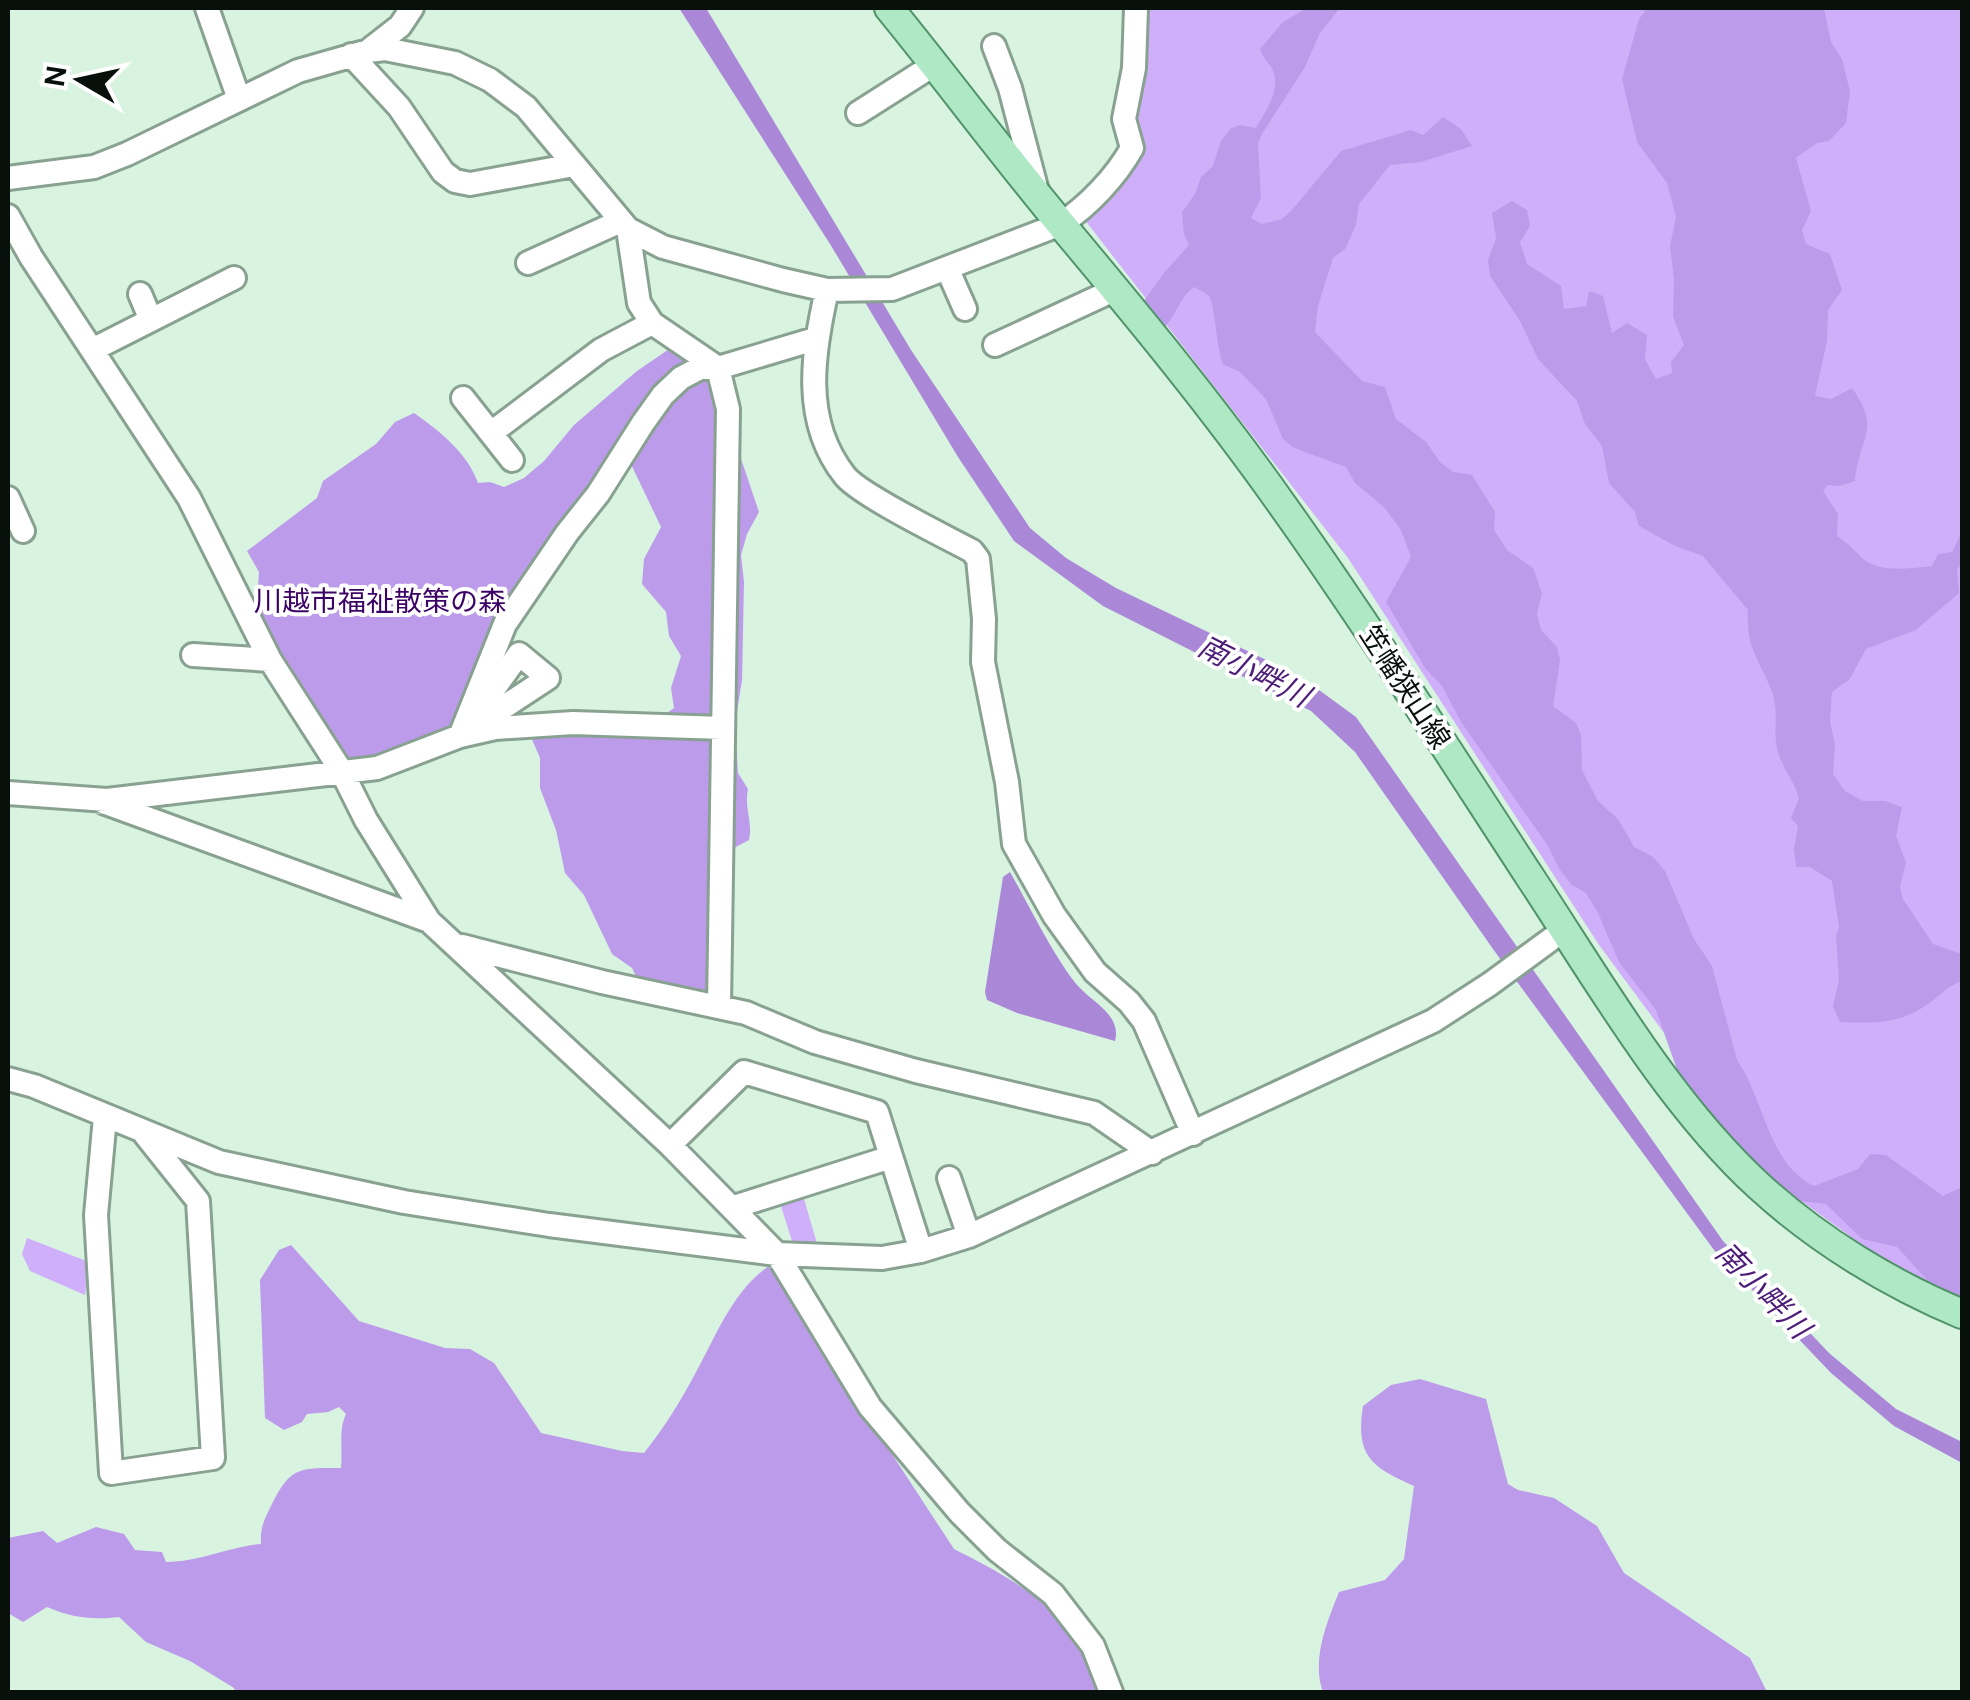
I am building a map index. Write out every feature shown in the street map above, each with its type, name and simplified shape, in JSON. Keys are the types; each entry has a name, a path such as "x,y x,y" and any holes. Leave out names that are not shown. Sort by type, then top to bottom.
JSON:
{"main road":[{"name":"笠幡狭山線","path":"890,8 1116,289 1291,516 1554,936 1670,1085 1758,1186 1867,1265 1962,1314"}],"street":[{"path":"206,8 239,100"},
{"path":"359,53 400,26 412,8"},
{"path":"8,178 94,167 298,71 385,49 431,56 482,75 526,107 624,225 663,247 828,290 890,289 1061,224 1078,213 1126,160 1132,148 1124,119 1134,68 1136,8"},
{"path":"994,46 1010,88 1038,194"},
{"path":"359,53 443,172 455,181 470,184 574,165"},
{"path":"858,113 936,64"},
{"path":"8,216 189,498 270,660 342,772 366,820 429,921 670,1146 777,1254 870,1407 960,1513 1053,1594 1093,1646 1111,1692"},
{"path":"528,262 624,225"},
{"path":"624,225 639,303 652,322 718,368 728,409 719,1007"},
{"path":"947,268 965,309"},
{"path":"92,350 234,278"},
{"path":"995,345 1116,289"},
{"path":"828,290 811,372 820,425 846,478 972,551 978,559 984,618 983,662 1007,782 1014,844 1054,915 1094,972 1129,1002 1144,1021 1193,1134"},
{"path":"140,294 151,320"},
{"path":"491,433 601,350 652,322"},
{"path":"460,736 504,624 598,494 663,395 681,378 700,368 718,368 816,339"},
{"path":"463,398 512,460"},
{"path":"8,498 23,531"},
{"path":"192,654 270,660"},
{"path":"8,793 94,800 376,768 460,736 495,728 573,724 723,728"},
{"path":"94,800 429,921"},
{"path":"8,1079 252,1172 549,1225 777,1254 882,1258 969,1236 1433,1021 1554,936"},
{"path":"458,945 746,1013 815,1042 916,1071 1094,1113 1152,1153"},
{"path":"670,1146 744,1072 876,1112 920,1251"},
{"path":"105,1116 96,1214 110,1473 213,1458 198,1200 142,1130"},
{"path":"734,1208 892,1157"},
{"path":"949,1178 969,1236"}],"shaded area":[{"path":"1141,8 1962,8 1962,1300 1920,1287 1800,1200 1696,1076 1599,945 1348,558 1084,219 1141,149 1129,121"},
{"path":"802,1192 818,1247 793,1244 779,1200"},
{"path":"27,1238 89,1262 85,1295 30,1271 22,1254"}],"green space":[{"path":"1307,8 1340,8 1320,33 1305,67 1258,143 1261,198 1251,218 1262,224 1282,219 1341,151 1411,130 1423,135 1443,117 1461,129 1472,146 1421,162 1390,165 1359,204 1356,225 1345,249 1333,258 1318,306 1315,332 1362,381 1385,387 1396,419 1426,442 1440,462 1453,472 1472,475 1495,512 1494,530 1507,550 1533,568 1542,594 1537,614 1541,630 1557,647 1560,660 1553,706 1576,723 1581,735 1582,770 1598,801 1618,819 1634,847 1653,857 1665,871 1694,939 1712,966 1737,1060 1786,1162 1814,1186 1858,1169 1870,1154 1886,1155 1943,1196 1962,1187 1962,1304 1930,1283 1897,1247 1862,1239 1826,1204 1792,1200 1714,1121 1680,1078 1656,1010 1619,962 1586,893 1572,885 1560,870 1548,846 1461,722 1442,686 1425,668 1386,602 1411,557 1401,530 1384,507 1355,483 1346,467 1294,448 1283,439 1266,399 1240,372 1223,364 1207,295 1194,287 1163,329 1143,302 1189,245 1182,212 1201,177 1213,166 1221,141 1231,128 1256,128 1271,101 1275,78 1260,49 1283,22"},
{"path":"1647,8 1824,8 1831,42 1842,59 1850,91 1846,123 1829,141 1817,143 1796,158 1811,211 1802,230 1806,244 1830,254 1842,290 1828,310 1827,341 1815,396 1831,399 1852,388 1867,424 1855,481 1828,485 1823,491 1838,514 1837,536 1876,566 1932,566 1938,554 1952,552 1962,532 1962,563 1957,570 1959,593 1916,630 1866,649 1850,679 1832,692 1833,774 1845,791 1863,801 1885,801 1902,807 1896,836 1906,862 1900,887 1903,899 1933,944 1962,954 1962,981 1918,1011 1897,1019 1840,1022 1833,1006 1839,980 1839,927 1832,881 1810,867 1796,867 1798,826 1791,818 1799,798 1777,748 1774,699 1751,645 1748,610 1703,556 1639,526 1635,512 1609,483 1602,446 1585,424 1577,401 1538,359 1520,321 1490,276 1488,260 1496,238 1492,213 1512,201 1527,210 1530,226 1520,242 1527,264 1561,286 1564,309 1586,306 1589,291 1603,296 1612,333 1627,323 1647,335 1645,359 1656,379 1672,373 1671,362 1684,345 1673,317 1670,246 1676,217 1667,183 1637,142 1622,79 1639,19"},
{"name":"川越市福祉散策の森","path":"672,347 713,376 759,512 741,555 742,680 735,724 738,773 748,789 750,833 749,840 732,849 731,947 723,984 695,1012 640,984 632,968 612,954 584,895 565,873 556,830 540,788 540,758 531,737 660,718 674,708 671,688 681,656 669,636 666,612 642,584 644,559 661,527 629,460 602,475 453,729 357,764 335,758 256,615 259,572 247,551 317,498 323,481 376,444 395,422 414,413 460,453 478,483 504,487 524,478 574,425 637,371"},
{"path":"291,1245 359,1321 445,1348 470,1349 494,1363 541,1433 644,1453 678,1405 735,1301 769,1266 954,1549 1005,1576 1054,1613 1077,1642 1097,1692 235,1692 190,1661 146,1642 119,1617 83,1617 47,1607 23,1622 8,1613 8,1538 43,1531 57,1543 96,1527 124,1534 135,1550 162,1552 166,1562 190,1560 261,1544 266,1516 290,1477 315,1468 341,1468 341,1434 346,1414 339,1407 307,1414 302,1422 284,1430 265,1418 260,1280 279,1250"},
{"path":"1420,1379 1486,1399 1508,1484 1554,1498 1597,1526 1624,1573 1750,1658 1767,1692 1323,1692 1320,1654 1339,1592 1385,1580 1404,1559 1414,1486 1387,1473 1370,1458 1362,1437 1363,1406 1391,1385"}],"water":[{"name":"南小畔川","path":"679,8 706,8 911,350 1030,528 1066,558 1116,588 1279,666 1356,717 1723,1241 1829,1353 1896,1409 1962,1442 1962,1463 1894,1426 1831,1373 1714,1250 1493,949 1355,752 1311,711 1103,606 1014,541"},
{"path":"1010,872 1069,975 1110,1016 1115,1041 1017,1013 987,1000 985,992 1003,877"}]}
